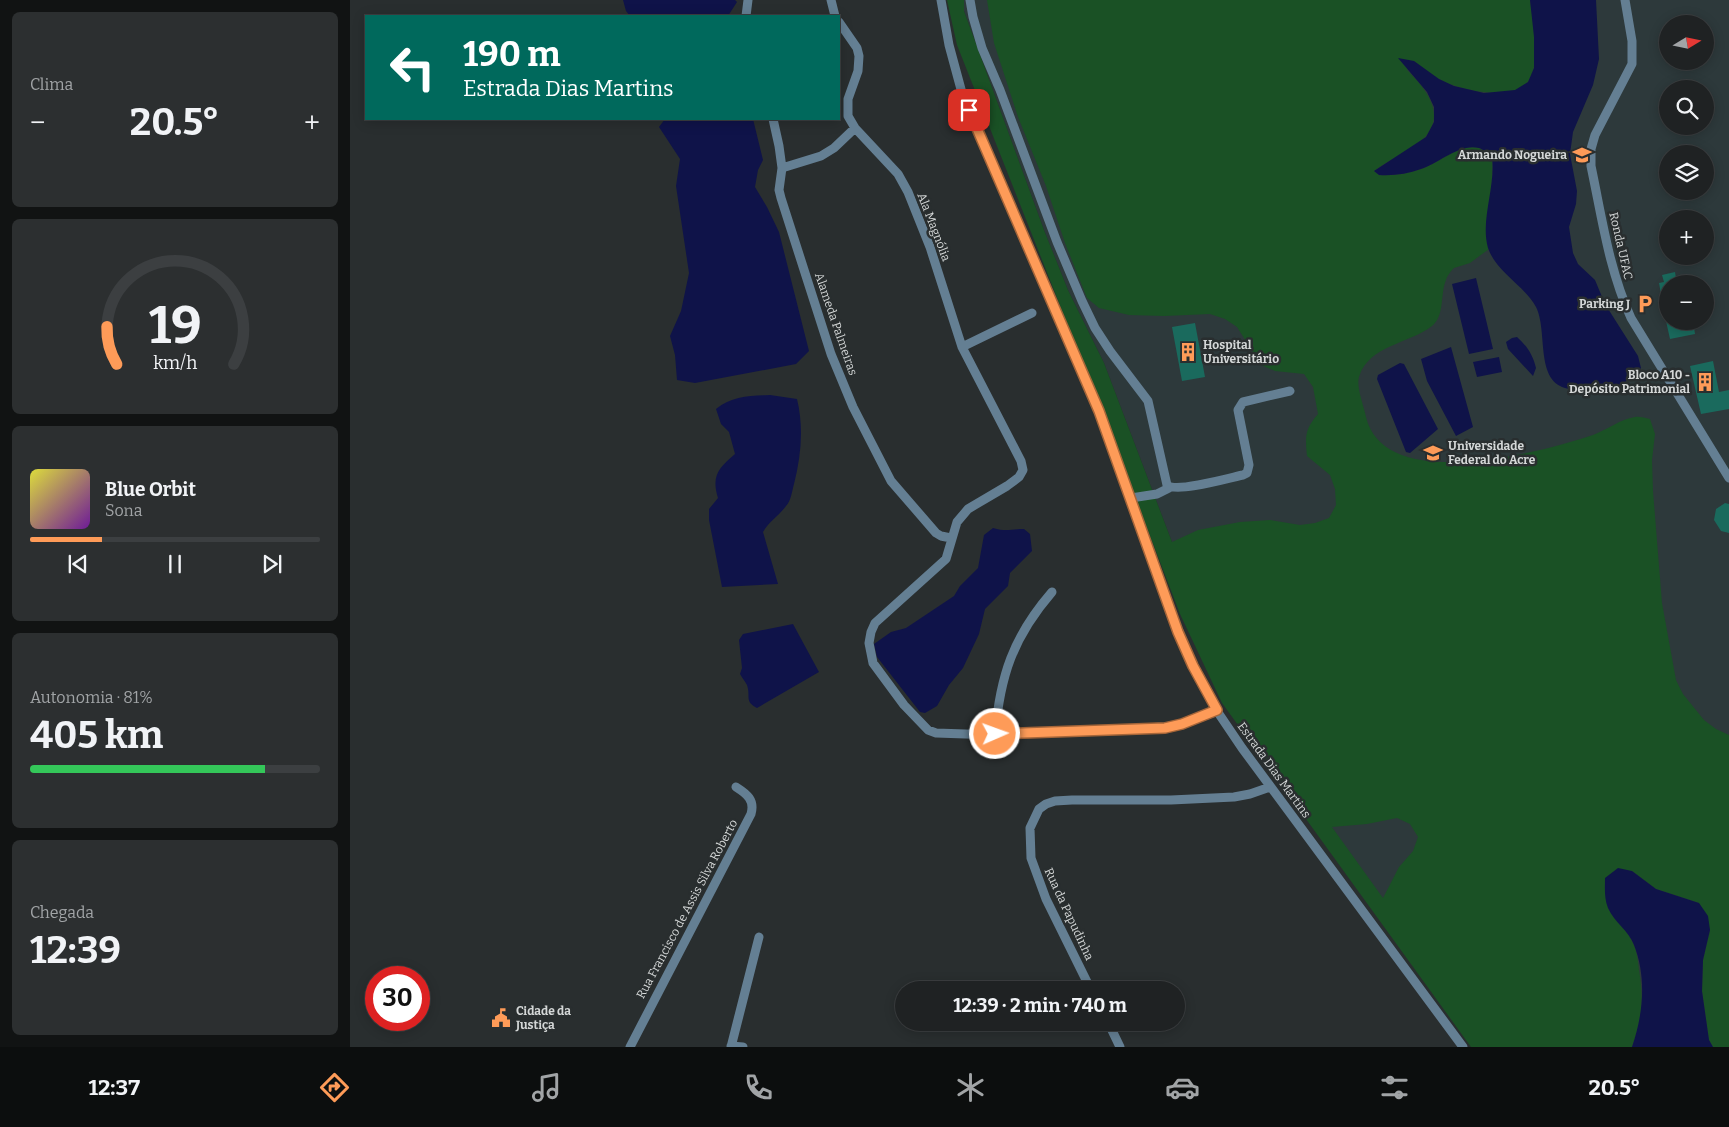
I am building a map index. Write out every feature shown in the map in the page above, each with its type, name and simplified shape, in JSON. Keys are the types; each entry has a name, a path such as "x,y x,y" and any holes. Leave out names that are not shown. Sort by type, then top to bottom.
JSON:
{"street":[{"path":"746,15 748,0"},
{"path":"831,0 835,15"},
{"name":"Estrada Dias Martins","path":"941,0 949,45 962,93 1099,411 1178,632 1193,666 1217,710 1270,787 1463,1047"},
{"path":"970,0 982,48 1000,90 1057,242 1082,301 1095,328 1110,351 1148,401 1166,482 1169,488"},
{"name":"Ronda UFAC","path":"1625,0 1632,41 1632,64 1595,135 1591,149 1591,166 1612,269 1631,318 1729,478"},
{"name":"Ala Magnólia","path":"840,23 857,48 859,56 858,71 848,99 848,116 855,128 898,174 911,199 930,247 962,347 1017,452 1023,470 1019,477 968,509 957,522 951,538"},
{"name":"Alameda Palmeiras","path":"773,120 782,168 779,190 781,198 831,354 853,407 895,488 936,533 940,536 951,538"},
{"path":"782,168 821,156 834,148 855,128"},
{"path":"962,347 1032,313"},
{"path":"1131,498 1157,494 1169,488 1189,486 1247,473 1249,465 1238,410 1240,405 1243,402 1290,391"},
{"path":"951,538 949,552 940,566 875,623 869,643 873,663 904,705 928,730 936,733 995,734 1165,728 1182,724 1217,710"},
{"path":"995,734 997,705 1007,664 1026,625 1052,592"},
{"name":"Rua Francisco de Assis Silva Roberto","path":"631,1047 751,814 752,804 750,798 736,787"},
{"name":"Rua da Papudinha","path":"1087,981 1036,877 1029,842 1033,817 1039,809 1055,801 1170,800 1234,797 1270,787"},
{"path":"744,1047 731,1046 759,937"},
{"path":"1112,1031 1120,1047"}],"shaded area":[{"path":"623,0 735,0 737,2 729,15 629,15"},
{"name":"Universidade Federal do Acre","path":"964,0 1729,0 1729,1047 1489,1047 1289,769 1172,542 1104,363 1068,290 1044,230 964,11"},
{"path":"1530,0 1596,0 1599,59 1593,85 1573,132 1570,154 1577,191 1576,204 1569,227 1573,253 1578,264 1595,280 1605,304 1638,356 1641,368 1627,381 1608,389 1569,389 1556,383 1550,375 1546,365 1536,307 1525,292 1497,264 1488,248 1486,226 1492,180 1492,157 1484,150 1471,147 1456,151 1428,166 1410,172 1395,175 1379,175 1374,171 1426,137 1434,122 1434,107 1427,92 1398,58 1414,61 1439,79 1454,86 1484,93 1515,90 1528,82 1534,68 1534,37"},
{"path":"664,120 753,120 763,160 758,170 755,187 779,232 809,351 796,364 695,383 677,380 675,355 670,336 681,311 689,273 676,186 680,159 659,127"},
{"path":"1476,278 1493,349 1469,354 1452,284"},
{"path":"1517,337 1527,347 1533,359 1536,368 1533,376 1508,349 1506,342"},
{"path":"1451,347 1473,427 1456,436 1427,381 1421,359"},
{"path":"1499,357 1502,372 1477,377 1473,362"},
{"path":"1400,363 1404,364 1438,429 1410,453 1406,452 1377,379 1378,375"},
{"path":"770,395 797,399 801,431 798,463 790,499 788,504 763,532 778,584 722,587 709,520 709,509 718,498 715,483 718,473 735,454 729,432 721,424 716,409 735,399 748,396"},
{"path":"993,528 1005,530 1024,529 1030,534 1032,551 1010,573 1008,586 985,609 979,634 963,668 949,685 937,706 925,713 920,712 877,657 874,644 891,632 906,628 954,596 960,586 978,568 984,535"},
{"path":"793,624 819,672 757,708 749,701 747,685 740,674 742,668 739,640 743,634"},
{"path":"1618,868 1632,871 1656,889 1699,903 1708,916 1710,930 1703,960 1702,991 1709,1040 1713,1047 1632,1047 1641,1009 1641,970 1632,940 1614,918 1606,900 1605,878"}],"green space":[{"name":"Universidade Federal do Acre","path":"947,0 964,0 964,11 1044,230 1068,290 1104,363 1172,542 1198,530 1240,522 1270,520 1300,525 1315,523 1329,518 1336,505 1335,489 1330,475 1307,456 1308,429 1318,414 1313,387 1304,374 1275,371 1261,365 1237,327 1225,319 1210,314 1129,315 1099,308 1087,298 1065,243 1046,186 1018,117 994,43 987,0 1530,0 1536,51 1533,71 1529,80 1522,87 1500,93 1472,90 1439,79 1414,61 1407,70 1420,84 1430,100 1434,118 1432,127 1416,145 1374,171 1379,175 1390,175 1416,171 1464,148 1479,148 1484,151 1492,157 1492,180 1487,226 1489,249 1470,263 1454,268 1449,274 1444,286 1441,311 1432,326 1371,358 1364,366 1359,377 1359,391 1366,417 1379,441 1402,455 1433,461 1468,462 1504,457 1539,450 1593,435 1629,418 1650,419 1655,434 1652,460 1653,491 1662,603 1676,680 1683,694 1704,720 1716,729 1729,735 1729,1047 1713,1047 1709,1040 1702,991 1703,960 1710,930 1699,903 1656,889 1632,871 1608,908 1631,938 1637,956 1641,1009 1632,1047 1471,1047 1222,703 1180,614 957,45","holes":["1397,818 1410,824 1418,837 1413,851 1399,867 1383,898 1332,827 1367,824"]}],"building":[{"path":"1675,272 1676,275 1662,275"},
{"name":"Hospital Universitário","path":"1195,323 1205,377 1182,381 1172,327"},
{"path":"1668,330 1694,330 1695,334 1670,339"},
{"name":"Bloco A10 - Depósito Patrimonial","path":"1713,361 1719,392 1729,390 1729,409 1701,414 1690,366"},
{"path":"1725,503 1729,504 1729,533 1721,531 1714,520 1716,509"}],"place":[{"name":"Armando Nogueira","path":"1582,155"},
{"name":"Parking J","path":"1645,304"},
{"name":"Hospital Universitário","path":"1188,352"},
{"name":"Bloco A10 - Depósito Patrimonial","path":"1705,382"},
{"name":"Universidade Federal do Acre","path":"1433,453"},
{"name":"Cidade da Justiça","path":"501,1018"}],"route":[{"path":"969,110 1099,411 1178,632 1193,666 1217,710 1203,717 1165,728 995,734"}]}
